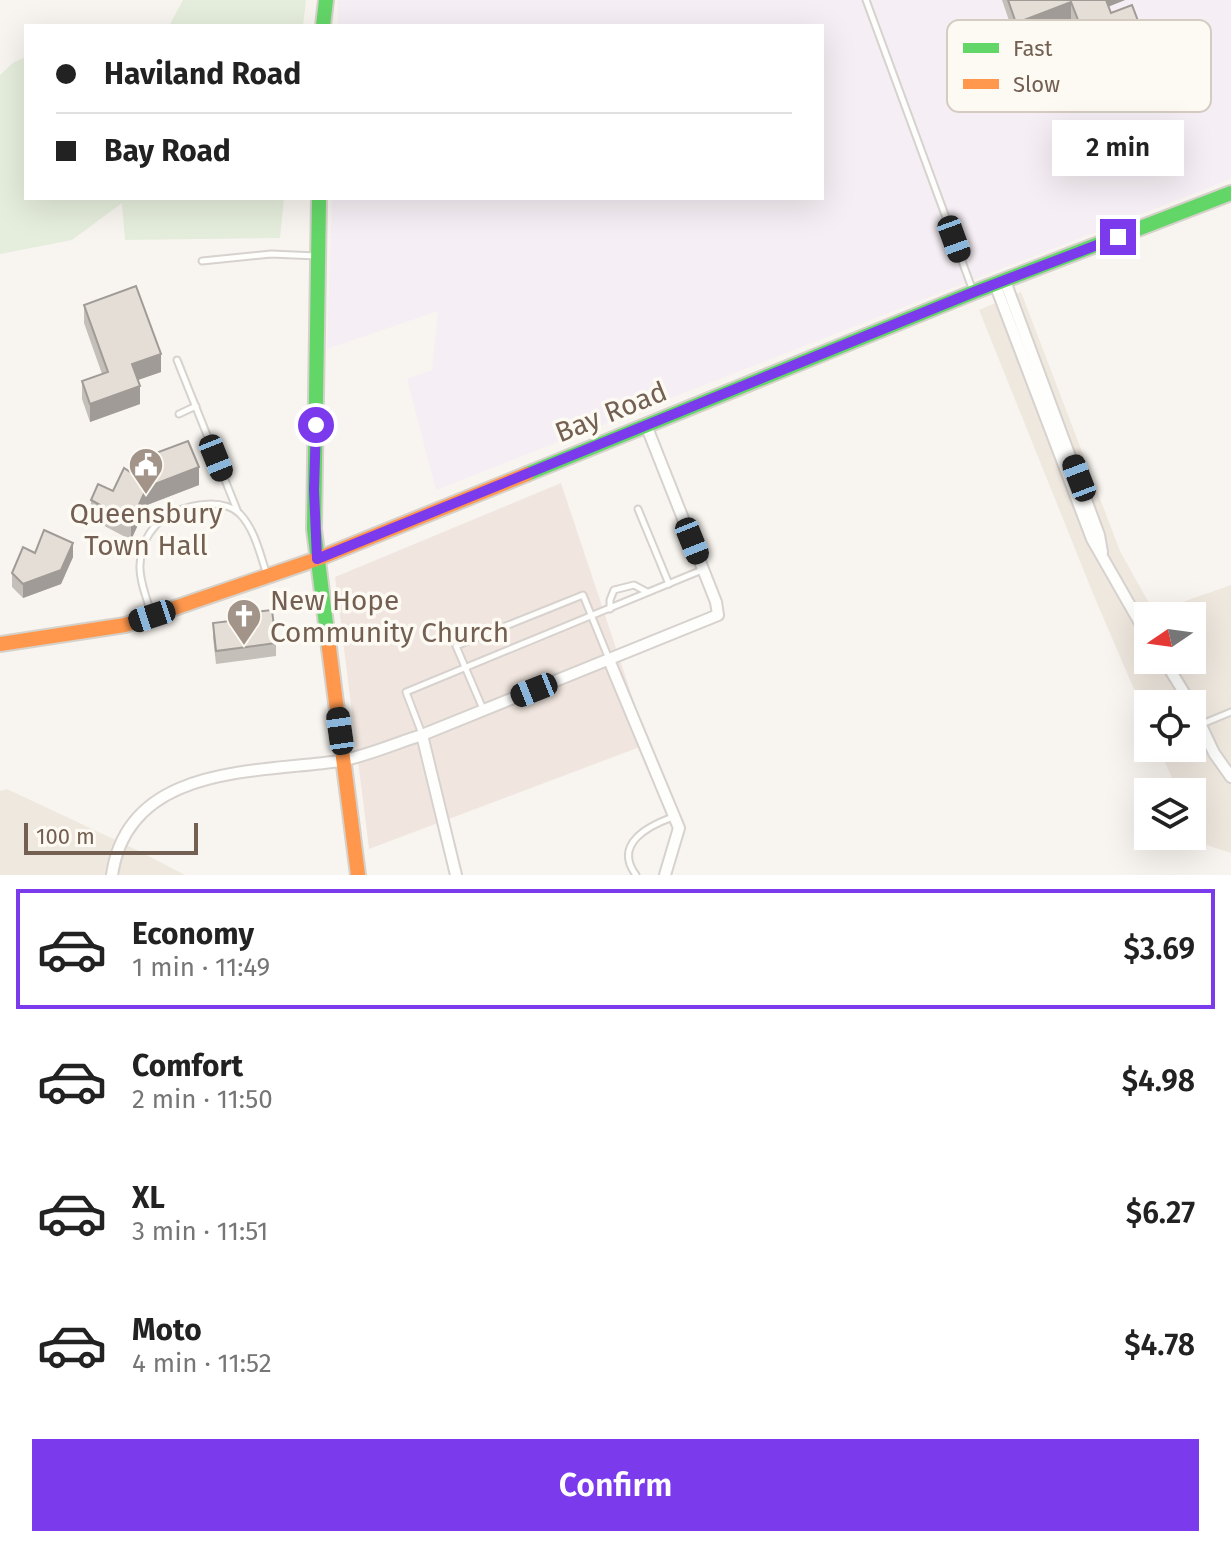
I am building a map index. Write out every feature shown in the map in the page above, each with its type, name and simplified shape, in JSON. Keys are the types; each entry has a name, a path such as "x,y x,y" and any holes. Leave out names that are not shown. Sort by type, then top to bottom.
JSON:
{"street":[{"path":"323,24 326,0"},
{"name":"Bay Road","path":"0,644 125,625 317,559 974,292 1231,193"},
{"path":"319,200 314,490 317,559 358,875"},
{"path":"1000,282 1099,535 1102,554 1134,614"},
{"path":"112,875 114,859 139,818 157,801 184,784 232,773 343,760 422,735 718,615 716,602 646,425"},
{"path":"609,660 679,828 665,875"},
{"path":"422,735 456,875"},
{"path":"1206,737 1231,777"}],"lane":[{"path":"866,0 974,292"},
{"path":"202,261 271,254 318,256"},
{"path":"177,360 237,510 250,527 268,576"},
{"path":"179,414 196,406"},
{"path":"152,616 139,567 143,548 155,526 176,509 219,504 237,510"},
{"path":"638,509 669,584"},
{"path":"422,735 406,692 703,570"},
{"path":"610,609 614,590 634,585 648,593"},
{"path":"483,710 456,646 583,595 609,660"},
{"path":"1206,722 1231,712"},
{"path":"636,875 630,863 631,846 645,829 673,817"}],"shaded area":[{"path":"338,0 1231,0 1231,179 436,490 407,379 432,370 438,311 327,349 332,200 824,200 824,24 338,24"},
{"path":"1021,292 1120,551 1148,602 1134,602 1134,674 1206,674 1206,602 1183,602 1231,585 1231,853 1206,845 1206,778 1172,778 1165,762 1206,762 1206,690 1134,690 979,310"},
{"path":"561,483 648,744 369,849 335,577"},
{"path":"7,789 185,875 0,875 0,791"}],"green space":[{"path":"183,0 306,0 303,24 170,24"},
{"path":"24,58 24,200 284,200 280,238 125,240 122,203 72,240 0,254 0,75 14,62"}],"building":[{"path":"1008,0 1106,0 1111,13 1132,5 1138,20 1078,20 1071,2 1024,20 1015,20"},
{"path":"136,286 161,354 132,364 140,386 90,404 82,381 108,372 84,305"},
{"path":"188,441 199,467 147,487 131,522 91,500 98,484 113,491 124,468 144,481 137,460"},
{"path":"44,530 73,543 61,570 23,584 12,573 23,547 35,553"},
{"path":"272,610 276,643 216,651 213,623 254,618 254,612"}],"traffic: fast":[{"path":"323,24 326,0"},
{"path":"527,474 974,292 1231,193"},
{"path":"319,200 314,529 329,648"}],"traffic: slow":[{"path":"0,644 125,625 317,559 527,474"},
{"path":"329,648 358,875"}],"place":[{"name":"Queensbury Town Hall","path":"146,496"},
{"name":"New Hope Community Church","path":"244,647"}],"route":[{"path":"316,425 314,529 317,559 974,292 1118,237"}]}
